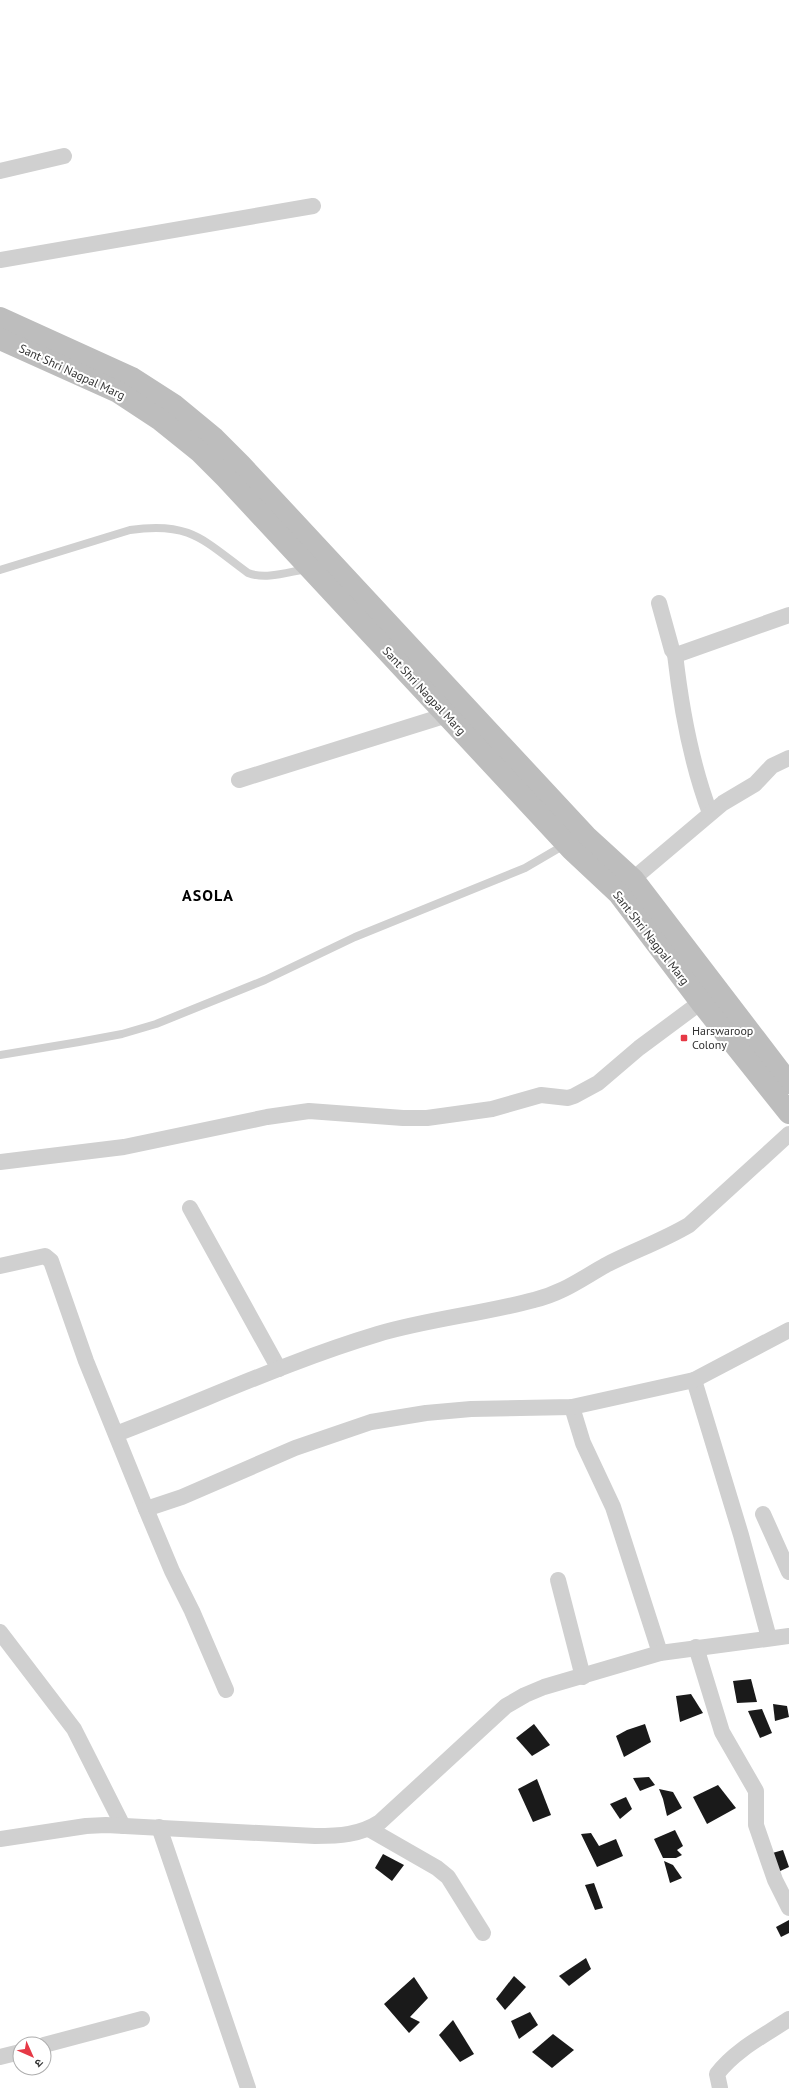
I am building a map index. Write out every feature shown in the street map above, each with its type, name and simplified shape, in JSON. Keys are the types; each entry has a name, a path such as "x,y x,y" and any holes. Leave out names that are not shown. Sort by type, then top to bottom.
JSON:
{"main road":[{"name":"Sant Shri Nagpal Marg","path":"0,318 132,378 174,405 214,438 256,481 586,836 633,879 789,1081"},
{"name":"Sant Shri Nagpal Marg","path":"0,339 118,392 159,419 200,452 226,478 566,844 619,894 701,1002 789,1113"}],"street":[{"path":"0,171 64,156"},
{"path":"0,260 313,206"},
{"path":"659,603 672,650 675,654 679,686 694,758 700,785 710,813"},
{"path":"675,654 684,654 789,615"},
{"path":"240,780 447,715"},
{"path":"633,879 722,803 756,784 772,766 789,758"},
{"path":"0,1162 124,1147 268,1117 309,1111 403,1118 427,1118 492,1109 541,1095 568,1098 598,1083 639,1048 701,1002"},
{"path":"116,1434 279,1369 377,1334 423,1322 534,1300 564,1290 605,1266 676,1234 689,1225 789,1134"},
{"path":"190,1208 279,1369"},
{"path":"0,1266 45,1256 52,1261 86,1361 146,1509 172,1571 192,1611 226,1690"},
{"path":"146,1509 182,1497 294,1448 372,1422 426,1413 471,1409 572,1407 694,1380 758,1348 789,1330"},
{"path":"694,1380 741,1535 769,1638"},
{"path":"572,1407 583,1443 613,1507 660,1653"},
{"path":"763,1514 789,1572"},
{"path":"558,1580 583,1677"},
{"path":"0,1632 74,1729 123,1826"},
{"path":"0,1839 86,1826 159,1827 315,1836 342,1836 369,1829 380,1822 506,1706 525,1695 544,1687 583,1677 660,1653 696,1647 789,1636"},
{"path":"696,1647 722,1732 756,1791 756,1825 775,1880 789,1908"},
{"path":"159,1827 248,2088"},
{"path":"369,1829 437,1868 448,1877 483,1933"},
{"path":"720,2088 717,2074 723,2067 734,2057 789,2018"},
{"path":"52,2043 142,2019"},
{"path":"0,2057 12,2054"}],"lane":[{"path":"0,570 130,530 144,528 176,529 196,535 208,542 248,573 255,576 310,568"},
{"path":"0,1055 122,1034 164,1021 265,980 369,931 525,868 566,844"}],"building":[{"path":"751,1679 757,1702 737,1703 733,1681"},
{"path":"691,1694 703,1713 680,1722 676,1696"},
{"path":"773,1704 787,1706 789,1717 775,1721"},
{"path":"762,1709 772,1733 760,1738 748,1711"},
{"path":"534,1724 550,1745 532,1756 516,1738"},
{"path":"645,1724 651,1742 624,1757 616,1736 627,1730"},
{"path":"649,1777 655,1785 640,1791 633,1778"},
{"path":"537,1779 551,1815 533,1822 518,1789"},
{"path":"718,1785 736,1808 707,1824 693,1797"},
{"path":"659,1789 673,1792 682,1808 667,1816"},
{"path":"626,1797 632,1809 620,1819 610,1804"},
{"path":"675,1830 683,1846 677,1850 682,1855 676,1858 663,1858 654,1839"},
{"path":"591,1833 599,1846 616,1839 623,1856 597,1867 581,1834"},
{"path":"783,1850 789,1867 778,1872 769,1854"},
{"path":"383,1854 404,1865 392,1881 375,1868"},
{"path":"664,1861 673,1865 682,1878 670,1883"},
{"path":"594,1883 603,1908 595,1910 585,1885"},
{"path":"789,1920 789,1933 781,1937 776,1927"},
{"path":"586,1958 591,1969 569,1986 559,1976"},
{"path":"514,1976 526,1987 505,2010 496,1999"},
{"path":"414,1977 428,1998 410,2017 420,2022 409,2033 384,2004"},
{"path":"530,2012 538,2025 519,2039 511,2021"},
{"path":"453,2020 474,2054 460,2062 439,2035"},
{"path":"553,2034 574,2050 552,2068 532,2052"}],"place":[{"name":"Harswaroop Colony","path":"684,1038"}],"district":[{"name":"ASOLA","path":"208,895"}]}
